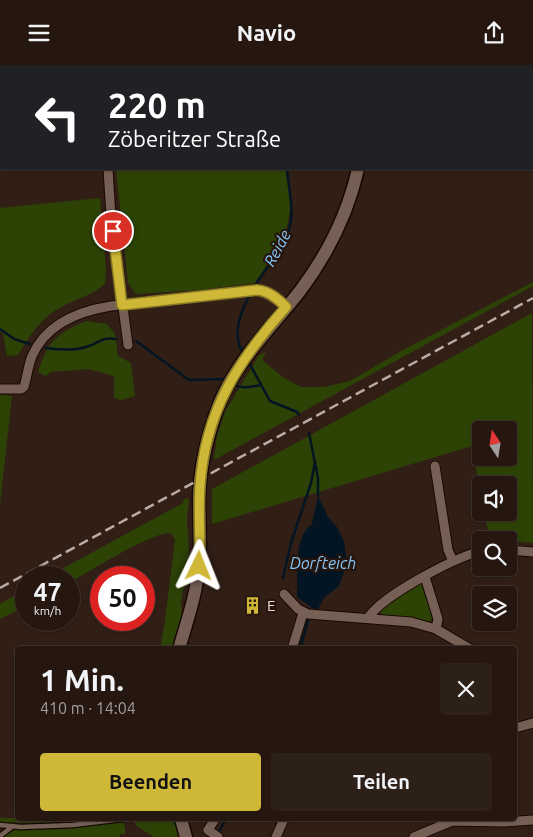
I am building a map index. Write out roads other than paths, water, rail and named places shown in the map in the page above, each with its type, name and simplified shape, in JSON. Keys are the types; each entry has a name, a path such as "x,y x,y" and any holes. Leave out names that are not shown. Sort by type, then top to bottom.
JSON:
{"main road":[{"path":"180,646 194,595 199,566 199,497 202,465 212,423 228,386 251,348 314,271 350,199 358,170"},
{"path":"182,821 186,837"}],"street":[{"path":"108,170 111,216 128,345"},
{"path":"0,389 19,390 24,387 29,364 36,349 57,325 80,313 109,306 257,290 266,292 286,307"},
{"path":"435,466 448,550 453,561"},
{"path":"517,551 533,552"},
{"path":"368,618 373,610 407,587 453,561 472,554"},
{"path":"425,577 438,619 436,629"},
{"path":"284,594 308,614 411,622 436,629 465,646"},
{"path":"293,646 308,614"},
{"path":"517,727 533,723"},
{"path":"414,837 452,821 504,822 533,820"},
{"path":"214,821 208,831 216,836"},
{"path":"276,837 283,821"}],"lane":[{"path":"0,825 73,825 106,821"},
{"path":"0,836 13,826"}],"water":[{"name":"Dorfteich","path":"318,496 328,517 337,527 344,541 347,563 339,586 324,598 318,609 312,608 297,597 297,568 299,547 306,530 312,524"}],"waterway":[{"name":"Reide","path":"253,289 281,247 289,230 291,207 287,170"},
{"name":"Reide","path":"244,354 239,345 238,324 250,294"},
{"path":"0,329 14,339 30,344"},
{"path":"46,348 76,349 103,340 116,339"},
{"path":"136,341 189,380 222,379 226,381"},
{"name":"Reide","path":"248,361 270,401 297,412 299,415"},
{"path":"234,385 243,387 260,385"},
{"name":"Reide","path":"309,433 318,478 318,496"},
{"path":"283,578 291,543 311,483 315,462"},
{"name":"Reide","path":"301,646 309,617"},
{"name":"Reide","path":"217,835 225,821"}],"railway":[{"path":"0,588 533,298"}],"place":[{"name":"E","path":"253,606"}]}
